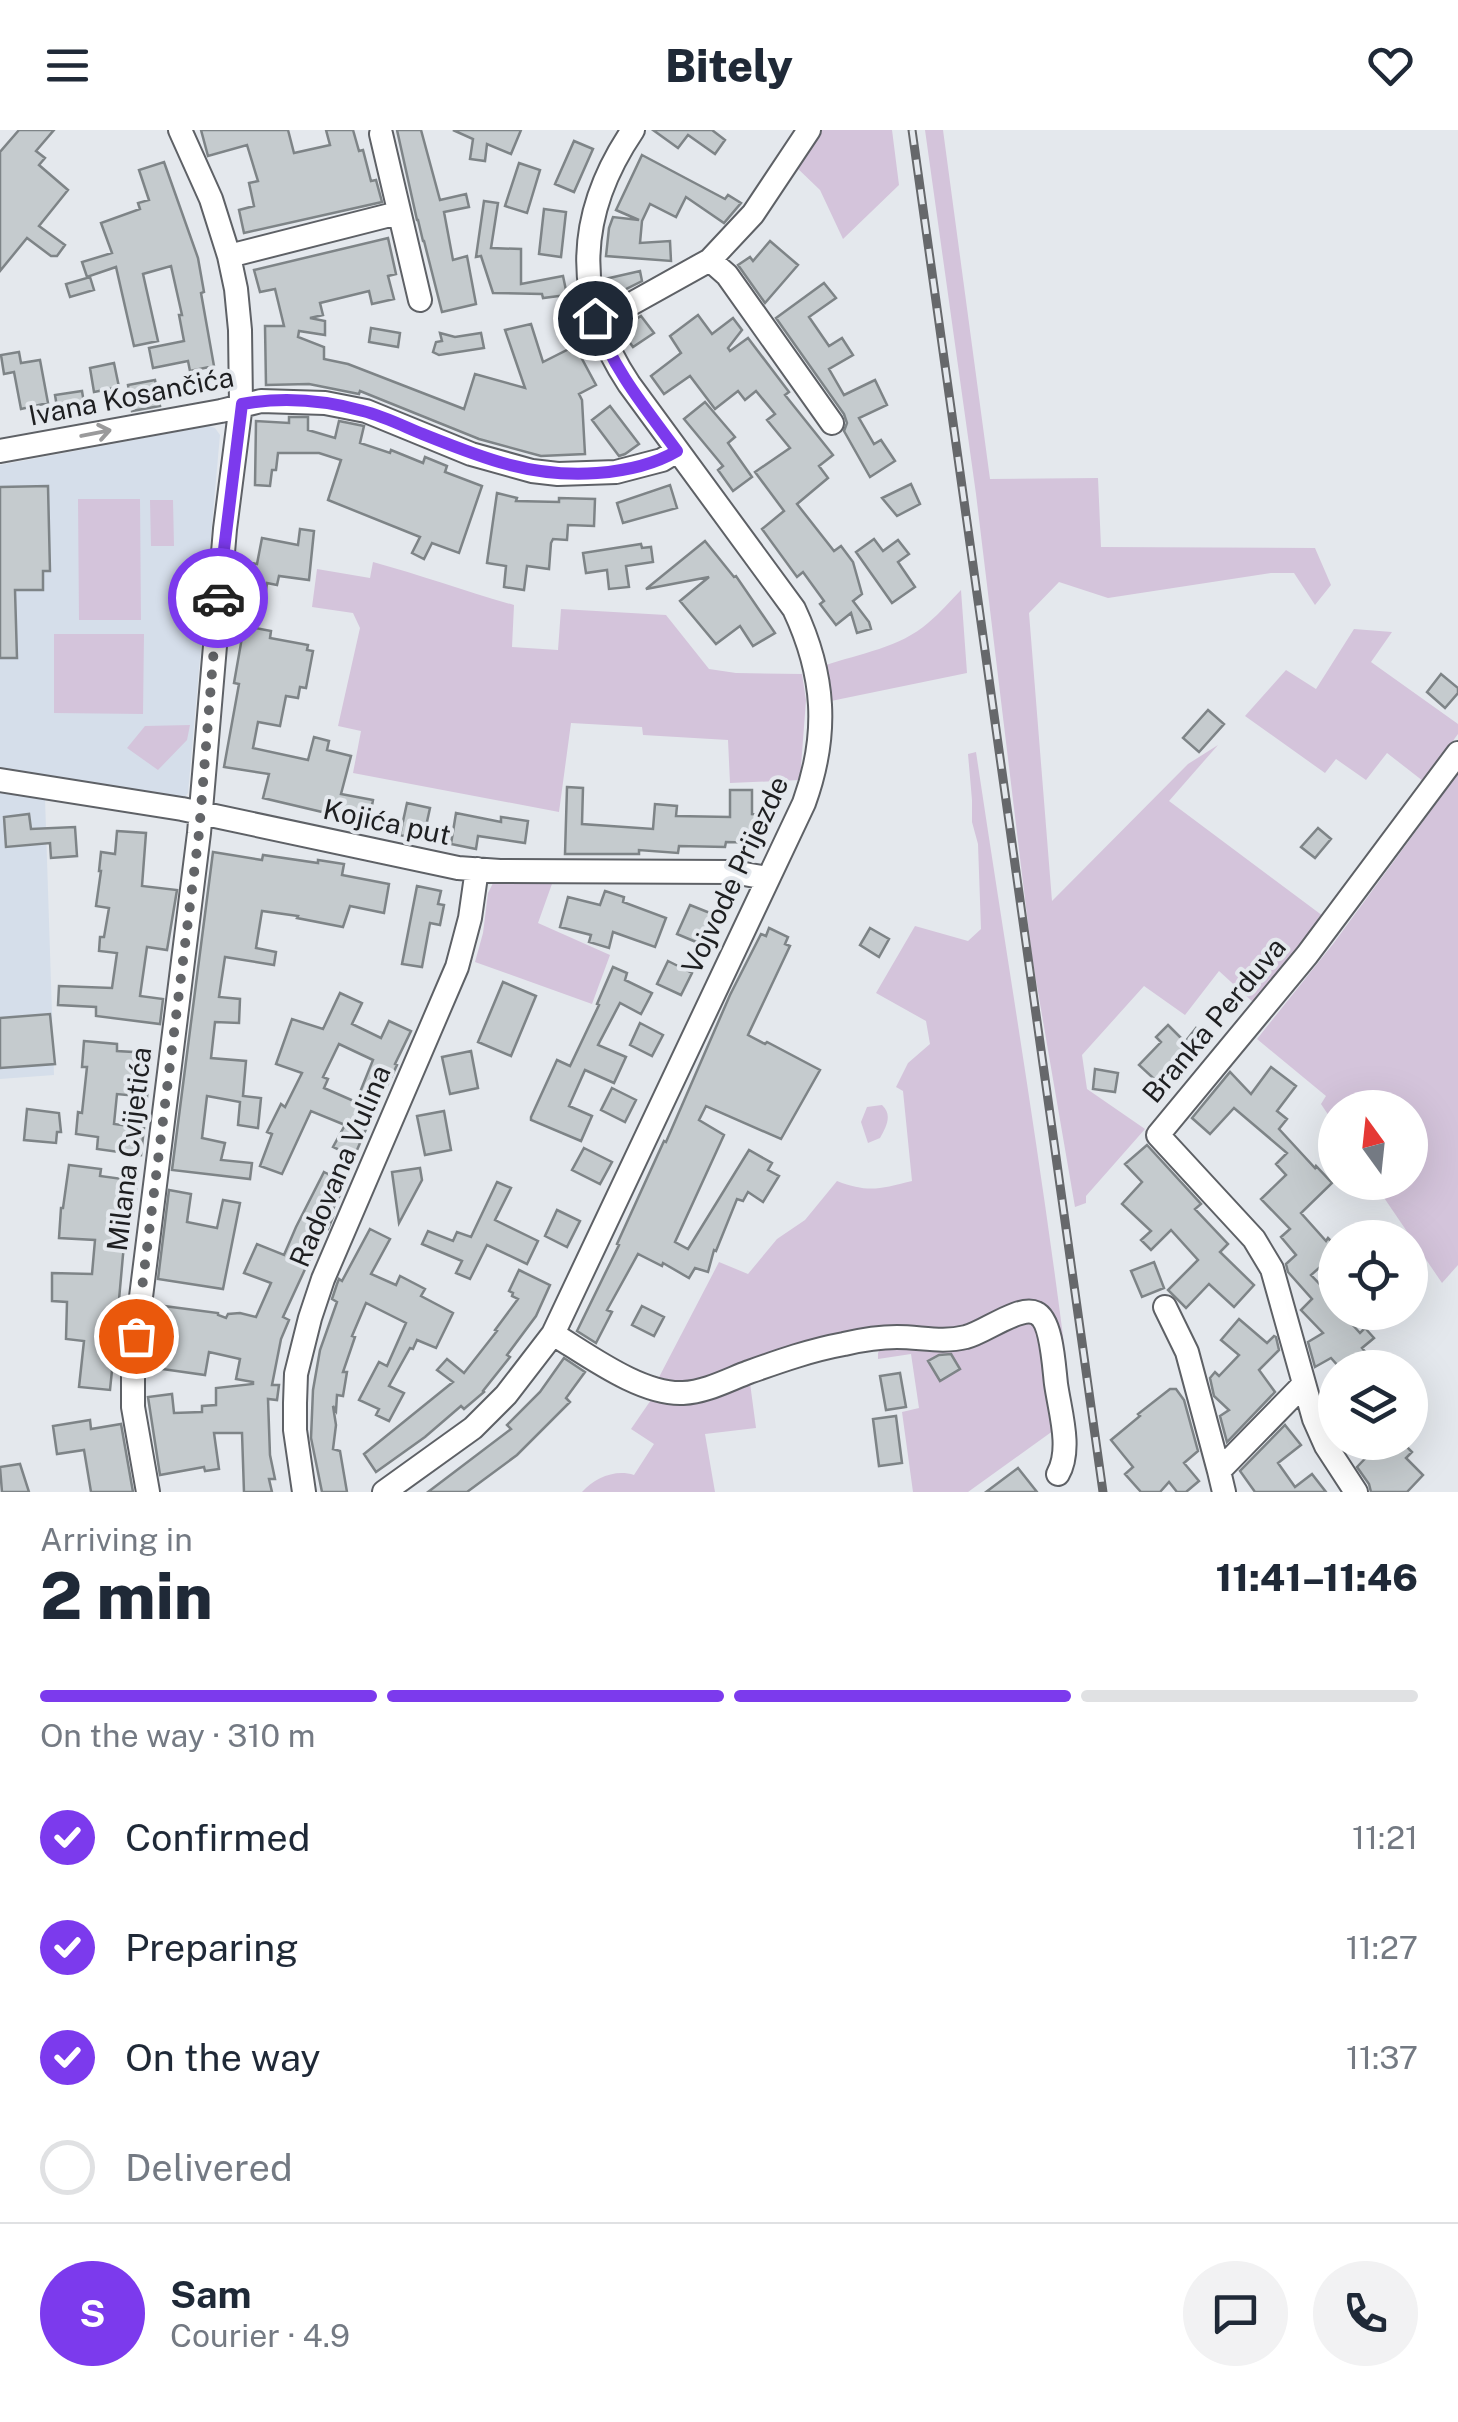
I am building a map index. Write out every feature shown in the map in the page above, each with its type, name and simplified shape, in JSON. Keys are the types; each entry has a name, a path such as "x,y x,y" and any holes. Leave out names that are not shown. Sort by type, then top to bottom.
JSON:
{"street":[{"name":"Milana Cvijetića","path":"148,1492 133,1407 133,1360 200,813 225,529 242,404 240,330 230,256 211,199 180,130"},
{"name":"Vojvode Prijezde","path":"384,1492 473,1428 506,1395 553,1334 813,778 821,720 820,693 816,666 794,608 615,364 595,318 588,274 592,220 610,168 632,130"},
{"path":"595,318 622,309 710,260 753,214 809,130"},
{"path":"381,134 420,300"},
{"path":"230,256 398,213"},
{"path":"710,260 727,275 832,423"},
{"name":"Ivana Kosančića","path":"0,452 261,401 344,406 381,416 506,465 558,474 616,472 662,460 677,451"},
{"name":"Branka Perduva","path":"1356,1492 1326,1446 1304,1386 1272,1269 1264,1254 1158,1135 1307,955 1458,753"},
{"name":"Kojića put","path":"0,780 200,813 437,864 477,869 733,872 767,878"},
{"name":"Radovana Vulina","path":"304,1492 295,1430 296,1374 301,1352 323,1279 457,967 477,869"},
{"path":"1165,1307 1187,1352 1222,1482"},
{"path":"553,1334 639,1384 681,1393 705,1389 811,1351 897,1337 961,1338 1016,1314 1035,1312 1046,1322 1052,1352 1064,1446 1058,1474"},
{"path":"1222,1482 1304,1386"}],"shaded area":[{"path":"819,130 892,130 899,185 843,239 820,190 794,165"},
{"path":"925,130 943,130 990,479 1098,478 1101,547 1315,548 1331,585 1315,605 1294,573 1271,573 1108,598 1059,582 1029,613 1052,901 1188,764 1218,745 1169,801 1323,916 1254,1003 1219,971 1185,1015 1144,986 1082,1055 1087,1089 1145,1129 1086,1196 1086,1203 1075,1207 1032,957 976,494"},
{"path":"209,426 220,435 188,793 179,800 0,774 0,465"},
{"path":"78,499 140,499 141,620 79,620"},
{"path":"150,500 173,500 174,546 151,546"},
{"path":"373,562 514,605 512,647 558,650 561,609 666,615 709,669 802,674 806,700 800,780 730,783 728,740 643,735 642,727 571,723 559,812 353,773 361,731 338,726 360,628 353,613 312,607 317,569 370,578"},
{"path":"961,590 967,673 831,701 826,665 905,638 928,623"},
{"path":"1354,629 1392,632 1371,662 1458,724 1458,734 1423,781 1387,753 1366,780 1336,759 1325,773 1245,716 1286,670 1316,689"},
{"path":"54,634 144,634 143,714 54,713"},
{"path":"190,725 187,740 158,770 127,748 145,726"},
{"path":"976,752 1040,1167 1073,1417 1051,1319 696,1382 656,1383 719,1262 748,1274 777,1239 805,1220 837,1181 874,1188 912,1181 903,1091 896,1087 908,1063 930,1044 926,1021 876,993 915,926 968,941 981,929 978,844 972,822 968,754"},
{"path":"1458,774 1458,1265 1442,1283 1428,1262 1428,1220 1399,1220 1386,1200 1428,1200 1428,1090 1319,1090 1257,1039 1333,944"},
{"path":"0,793 45,798 54,1075 0,1079"},
{"path":"494,881 553,881 538,923 610,955 592,1004 475,962 488,893"},
{"path":"882,1105 888,1117 886,1125 880,1138 868,1143 861,1122 867,1107"},
{"path":"1035,1318 1057,1428 968,1492 913,1492 902,1412 919,1408 911,1354 878,1359 881,1347"},
{"path":"750,1383 756,1428 705,1434 715,1492 582,1492 606,1476 634,1475 654,1444 631,1429 653,1397"}],"building":[{"path":"19,130 54,130 36,151 45,158 39,165 68,190 39,226 65,245 57,256 51,256 27,238 0,271 0,152"},
{"path":"201,130 288,130 294,153 330,145 326,130 353,130 382,202 244,233 239,210 254,206 249,183 258,181 247,145 208,156"},
{"path":"397,130 421,130 440,200 466,194 469,207 444,212 453,260 467,256 476,304 442,312"},
{"path":"453,130 521,130 511,154 487,144 485,161 470,159 473,139"},
{"path":"653,130 712,130 725,140 715,154 688,135 678,148"},
{"path":"574,141 593,149 574,192 555,184"},
{"path":"642,155 725,199 728,195 741,203 724,223 686,197 676,217 650,204 642,221 640,243 670,241 671,261 606,256 613,217 639,220 616,210"},
{"path":"164,162 198,258 214,366 190,371 188,361 153,368 149,348 184,341 171,266 143,274 158,341 134,346 116,267 87,277 82,262 112,253 101,223 140,209 138,203 149,200 139,170"},
{"path":"519,163 540,170 527,213 505,206"},
{"path":"484,201 498,203 491,248 521,249 521,284 563,276 567,295 543,298 542,294 493,293 481,256 476,257"},
{"path":"544,209 566,212 561,257 539,254"},
{"path":"388,238 396,274 388,276 394,299 372,304 369,291 320,303 323,315 310,318 325,321 325,335 299,331 298,337 324,347 324,359 348,364 464,409 475,374 525,388 505,330 531,324 543,362 575,346 596,385 579,394 585,454 541,456 479,439 360,391 359,394 309,384 266,385 265,326 284,326 275,289 260,292 254,270"},
{"path":"770,241 798,265 765,303 738,265 750,257 753,261"},
{"path":"640,271 642,281 608,298 605,279"},
{"path":"90,277 94,290 70,297 66,284"},
{"path":"824,283 836,298 809,317 829,346 842,338 853,355 829,369 844,395 875,380 887,405 859,418 874,444 881,440 895,461 870,477 844,431 844,414 776,318"},
{"path":"698,315 712,334 733,318 742,330 728,348 730,351 748,338 789,392 785,395 833,455 819,466 828,478 797,504 834,551 841,546 853,562 862,594 853,601 871,629 857,633 851,613 836,625 803,572 797,577 762,529 784,511 755,472 790,448 767,420 775,414 756,391 745,400 738,391 715,409 690,376 664,394 651,376 681,353 670,336"},
{"path":"641,316 654,333 633,347 620,329"},
{"path":"371,328 400,333 398,347 369,342"},
{"path":"440,333 455,337 481,333 484,348 439,355 433,352 436,342 442,341"},
{"path":"19,352 21,363 40,360 48,403 21,409 14,372 4,374 1,355"},
{"path":"114,363 119,387 94,392 90,368"},
{"path":"155,380 160,406 132,411 128,385"},
{"path":"82,391 86,415 59,419 55,395"},
{"path":"705,402 735,437 728,443 752,477 733,491 718,470 723,466 684,419"},
{"path":"610,406 639,444 619,456 592,420"},
{"path":"289,417 308,417 308,430 335,438 339,421 364,426 360,443 423,463 425,457 447,466 445,472 482,486 459,553 432,543 424,559 412,553 420,537 328,500 341,460 319,453 278,453 270,486 255,485 256,421 289,423"},
{"path":"911,484 920,504 897,516 882,498"},
{"path":"670,485 677,508 623,523 617,503"},
{"path":"48,486 50,571 43,571 43,590 15,590 17,658 0,658 0,487"},
{"path":"497,493 517,498 516,501 595,499 594,526 568,525 567,540 553,539 551,543 549,569 527,566 524,590 504,587 506,566 487,563"},
{"path":"300,529 314,531 309,580 279,576 277,585 267,583 266,591 247,587 251,563 257,564 262,538 298,545"},
{"path":"874,539 883,551 898,540 909,554 898,562 915,587 892,603 856,552"},
{"path":"705,541 736,576 775,633 753,646 740,626 716,644 680,601 709,577 646,589"},
{"path":"641,544 642,548 651,547 653,562 626,566 629,587 609,589 607,570 586,573 583,553"},
{"path":"244,626 271,631 270,638 308,645 307,650 313,651 306,688 300,687 298,698 286,696 280,726 258,722 253,748 308,760 314,737 329,741 327,750 351,756 341,794 373,800 368,828 338,823 339,816 263,798 269,774 224,767 239,684 234,683"},
{"path":"1441,674 1458,688 1445,708 1427,692"},
{"path":"1208,710 1224,724 1199,752 1183,738"},
{"path":"567,787 583,788 582,824 653,829 655,804 677,806 676,816 730,817 730,790 752,790 752,814 765,815 764,843 679,846 678,853 639,850 639,854 565,854"},
{"path":"407,803 430,808 423,840 400,835"},
{"path":"456,813 501,822 501,817 528,821 525,843 478,836 476,849 451,844"},
{"path":"29,814 31,829 75,827 77,856 51,858 50,843 6,847 4,817"},
{"path":"1318,828 1331,839 1315,858 1301,847"},
{"path":"117,831 146,833 142,886 177,890 167,950 147,947 140,996 163,999 160,1024 96,1016 96,1007 58,1005 59,986 112,988 117,953 99,951 109,908 96,906 101,852 115,854"},
{"path":"213,852 262,860 263,855 344,864 342,875 389,884 384,913 350,906 343,927 262,911 256,948 276,952 274,965 225,957 219,997 240,999 239,1023 215,1022 211,1058 246,1061 243,1096 261,1098 258,1128 238,1125 240,1102 207,1096 202,1138 225,1143 221,1160 252,1163 250,1179 172,1170"},
{"path":"417,886 441,891 438,904 444,905 440,925 430,923 422,967 402,964"},
{"path":"605,891 666,918 655,947 613,932 609,948 589,942 591,935 560,927 568,897 600,905"},
{"path":"690,905 720,917 708,947 677,934"},
{"path":"769,928 788,937 785,944 790,946 748,1035 820,1070 781,1139 706,1106 699,1120 724,1135 675,1242 688,1249 749,1150 772,1163 768,1170 779,1176 763,1202 748,1192 743,1201 737,1199 708,1272 695,1268 689,1278 638,1254 607,1310 612,1312 596,1343 577,1331 730,995 761,934 766,936"},
{"path":"870,928 889,939 879,957 860,945"},
{"path":"668,961 692,973 681,995 657,984"},
{"path":"613,967 627,973 625,980 652,993 641,1014 620,1003 598,1045 626,1057 614,1083 585,1070 569,1106 592,1116 581,1141 531,1117 557,1060 570,1066"},
{"path":"503,982 536,996 511,1056 478,1042"},
{"path":"340,993 362,1003 352,1024 381,1038 389,1021 411,1031 354,1157 333,1147 345,1125 311,1111 282,1174 260,1166 272,1134 267,1132 302,1073 276,1064 292,1019 323,1029","holes":["339,1044 373,1060 356,1102 324,1088 328,1079 323,1077"]},
{"path":"50,1014 55,1064 0,1068 0,1018"},
{"path":"640,1023 663,1035 652,1056 630,1045"},
{"path":"1168,1025 1185,1042 1196,1028 1208,1038 1165,1089 1139,1065 1161,1042 1156,1037"},
{"path":"84,1041 117,1044 117,1051 151,1053 147,1097 117,1094 114,1124 144,1128 141,1155 97,1149 98,1137 76,1134 87,1067 82,1067"},
{"path":"471,1051 478,1088 450,1094 442,1057"},
{"path":"1271,1067 1296,1086 1277,1111 1287,1119 1279,1129 1318,1168 1318,1197 1301,1213 1318,1232 1318,1269 1311,1275 1318,1282 1318,1328 1301,1310 1312,1299 1288,1272 1286,1264 1296,1255 1281,1237 1290,1229 1261,1199 1286,1175 1276,1164 1287,1153 1234,1108 1210,1134 1192,1118 1230,1072 1251,1094"},
{"path":"1095,1069 1118,1073 1115,1092 1093,1089"},
{"path":"612,1088 636,1100 625,1122 601,1110"},
{"path":"27,1109 59,1113 61,1132 57,1132 56,1143 24,1140"},
{"path":"444,1111 451,1150 425,1155 417,1116"},
{"path":"1147,1145 1201,1204 1195,1209 1228,1244 1220,1252 1254,1285 1234,1307 1209,1284 1186,1308 1168,1290 1198,1260 1171,1230 1151,1250 1141,1240 1151,1231 1122,1204 1142,1182 1125,1164"},
{"path":"584,1148 612,1162 600,1184 572,1170"},
{"path":"69,1165 101,1169 100,1176 137,1181 123,1255 118,1311 122,1312 110,1390 79,1387 84,1341 66,1339 67,1302 52,1301 52,1273 92,1274 95,1240 59,1238"},
{"path":"420,1168 422,1180 399,1223 392,1172"},
{"path":"324,1172 346,1183 330,1215 333,1217 328,1229 324,1228 283,1317 289,1320 272,1385 279,1385 277,1400 268,1399 275,1479 269,1479 272,1492 244,1492 242,1433 214,1433 219,1469 205,1471 204,1467 160,1475 148,1397 172,1394 174,1413 202,1412 202,1406 216,1405 216,1388 253,1382 236,1379 240,1359 209,1352 205,1375 148,1367 156,1305 218,1313 226,1318 228,1314 240,1313 256,1317 271,1283 244,1273 257,1244 284,1255"},
{"path":"497,1182 511,1188 495,1220 538,1241 527,1264 487,1245 470,1279 456,1273 462,1261 422,1244 428,1231 453,1241 457,1232 471,1237"},
{"path":"169,1190 191,1194 187,1222 217,1228 223,1200 240,1203 223,1289 158,1279"},
{"path":"557,1210 580,1221 567,1247 545,1236"},
{"path":"370,1229 390,1239 371,1274 396,1285 400,1276 425,1289 421,1296 453,1313 436,1348 417,1340 410,1348 389,1386 404,1393 389,1421 376,1415 379,1409 359,1400 379,1362 387,1366 406,1323 366,1303 343,1372 347,1372 343,1396 337,1395 336,1411 333,1406 333,1449 340,1451 347,1492 322,1492 311,1438 320,1350 337,1302 332,1299 339,1279 342,1281"},
{"path":"1154,1262 1164,1288 1142,1297 1131,1271"},
{"path":"519,1270 550,1285 536,1316 507,1355 510,1357 484,1392 376,1472 364,1454 453,1382 437,1370 447,1359 464,1373 518,1299 509,1291"},
{"path":"642,1306 664,1317 654,1336 632,1325"},
{"path":"1239,1319 1267,1343 1276,1337 1279,1350 1259,1370 1275,1392 1227,1442 1220,1416 1229,1410 1214,1396 1210,1378 1215,1372 1219,1376 1239,1355 1221,1340"},
{"path":"1320,1330 1367,1330 1374,1338 1364,1350 1318,1350 1315,1367 1308,1342 1323,1333"},
{"path":"951,1354 960,1369 940,1381 928,1361"},
{"path":"564,1358 585,1372 566,1398 570,1402 517,1455 467,1492 428,1492 511,1429 507,1425 540,1392"},
{"path":"900,1373 906,1407 886,1410 880,1376"},
{"path":"1170,1389 1176,1389 1184,1400 1198,1451 1184,1463 1199,1481 1186,1492 1177,1492 1169,1482 1160,1492 1141,1492 1125,1474 1133,1467 1111,1440"},
{"path":"896,1416 902,1463 879,1466 873,1419"},
{"path":"90,1420 91,1429 121,1424 133,1492 91,1492 84,1450 57,1454 53,1426"},
{"path":"1285,1425 1301,1445 1278,1463 1295,1487 1312,1474 1326,1492 1255,1492 1240,1471"},
{"path":"1364,1460 1408,1460 1423,1475 1407,1492 1371,1492 1357,1467"},
{"path":"20,1464 29,1492 2,1492 0,1467"},
{"path":"1018,1468 1037,1492 986,1492"}],"railway":[{"path":"912,130 1103,1492"}],"way so far":[{"path":"136,1336 199,833 218,598"}],"route":[{"path":"218,598 242,404 261,401 344,406 381,416 471,454 558,474 632,469 677,451 615,364 595,318"}]}
